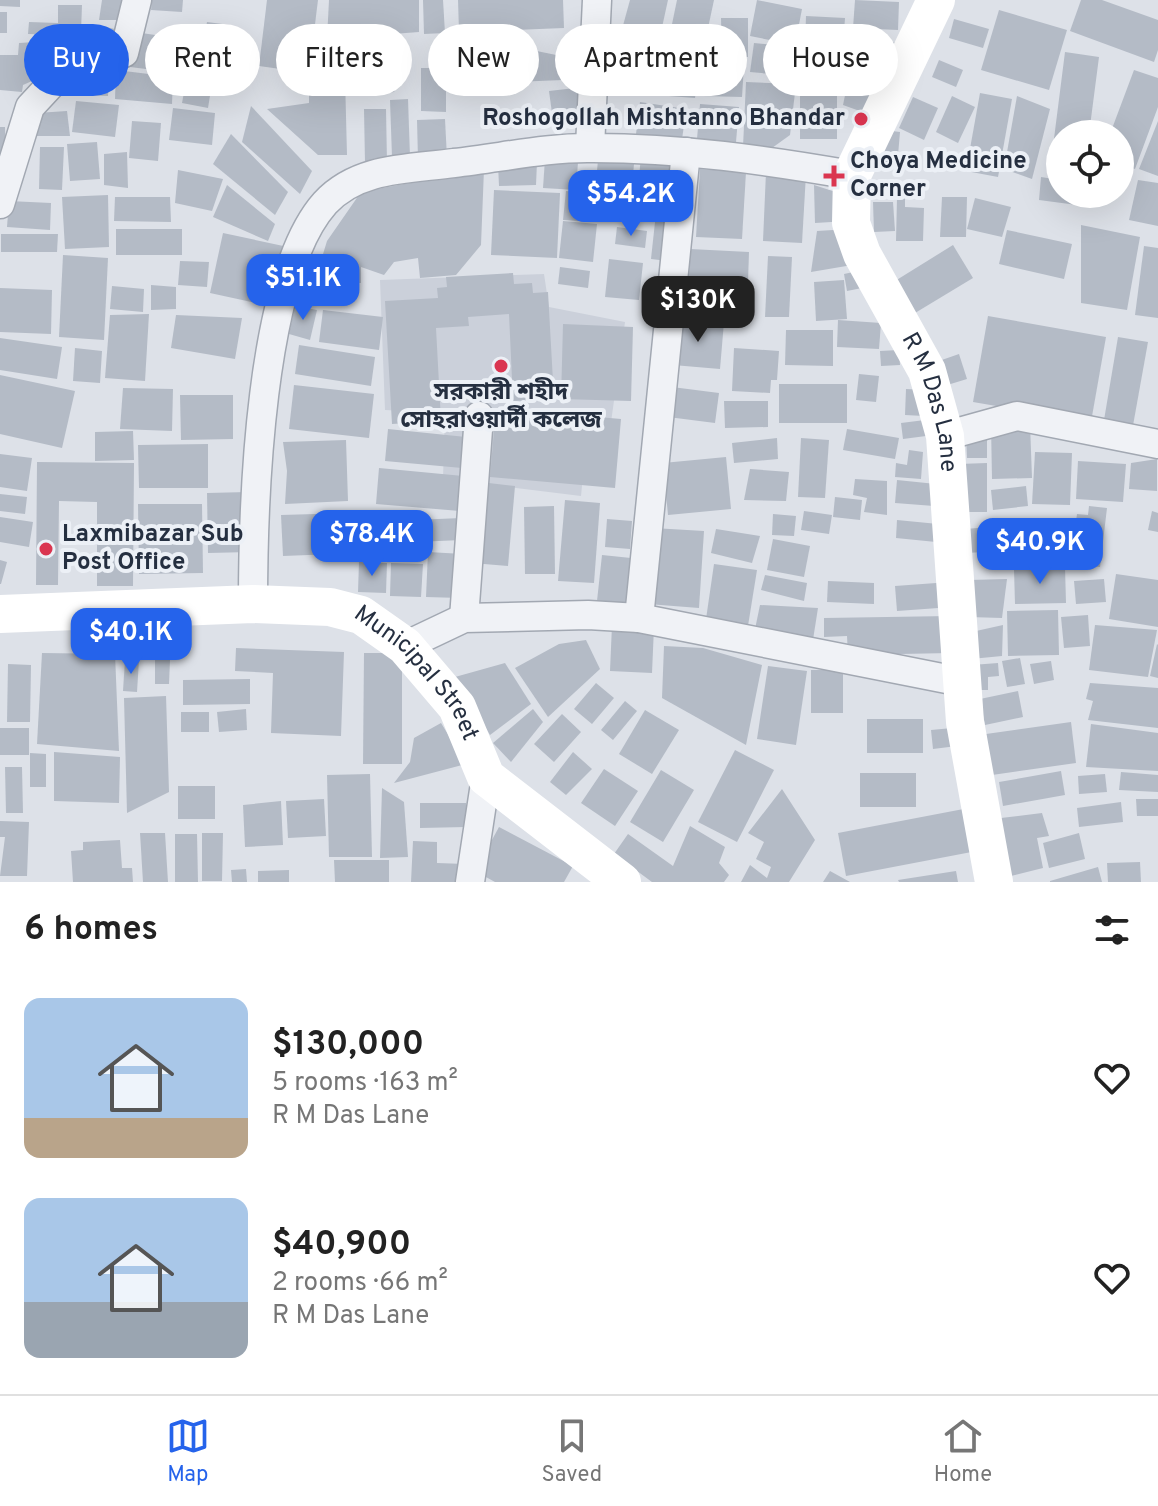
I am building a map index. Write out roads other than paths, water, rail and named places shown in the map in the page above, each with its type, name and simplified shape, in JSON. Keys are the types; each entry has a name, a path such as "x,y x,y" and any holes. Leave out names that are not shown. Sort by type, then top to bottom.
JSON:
{"street":[{"path":"0,204 30,107 57,78 124,53 137,0"},
{"path":"590,147 597,0"},
{"name":"R M Das Lane","path":"936,0 852,175 851,223 859,244 927,371 945,436 962,682 972,770 994,882"},
{"path":"253,604 253,532 276,313 302,244 322,206 345,183 380,172 590,147 764,159 852,175"},
{"path":"639,618 686,152"},
{"path":"464,618 479,416"},
{"path":"945,436 1017,416 1158,444"},
{"name":"Municipal Street","path":"0,614 253,604 348,610 405,646 457,707 486,777 622,882"},
{"path":"405,646 464,618 588,615 639,618 962,682"},
{"path":"470,882 486,777"}],"place":[{"name":"Roshogollah Mishtanno Bhandar","path":"861,119"},
{"name":"Choya Medicine Corner","path":"834,176"},
{"name":"সরকারী শহীদ সোহরাওয়ার্দী কলেজ","path":"501,366"},
{"name":"Laxmibazar Sub Post Office","path":"46,549"}]}
